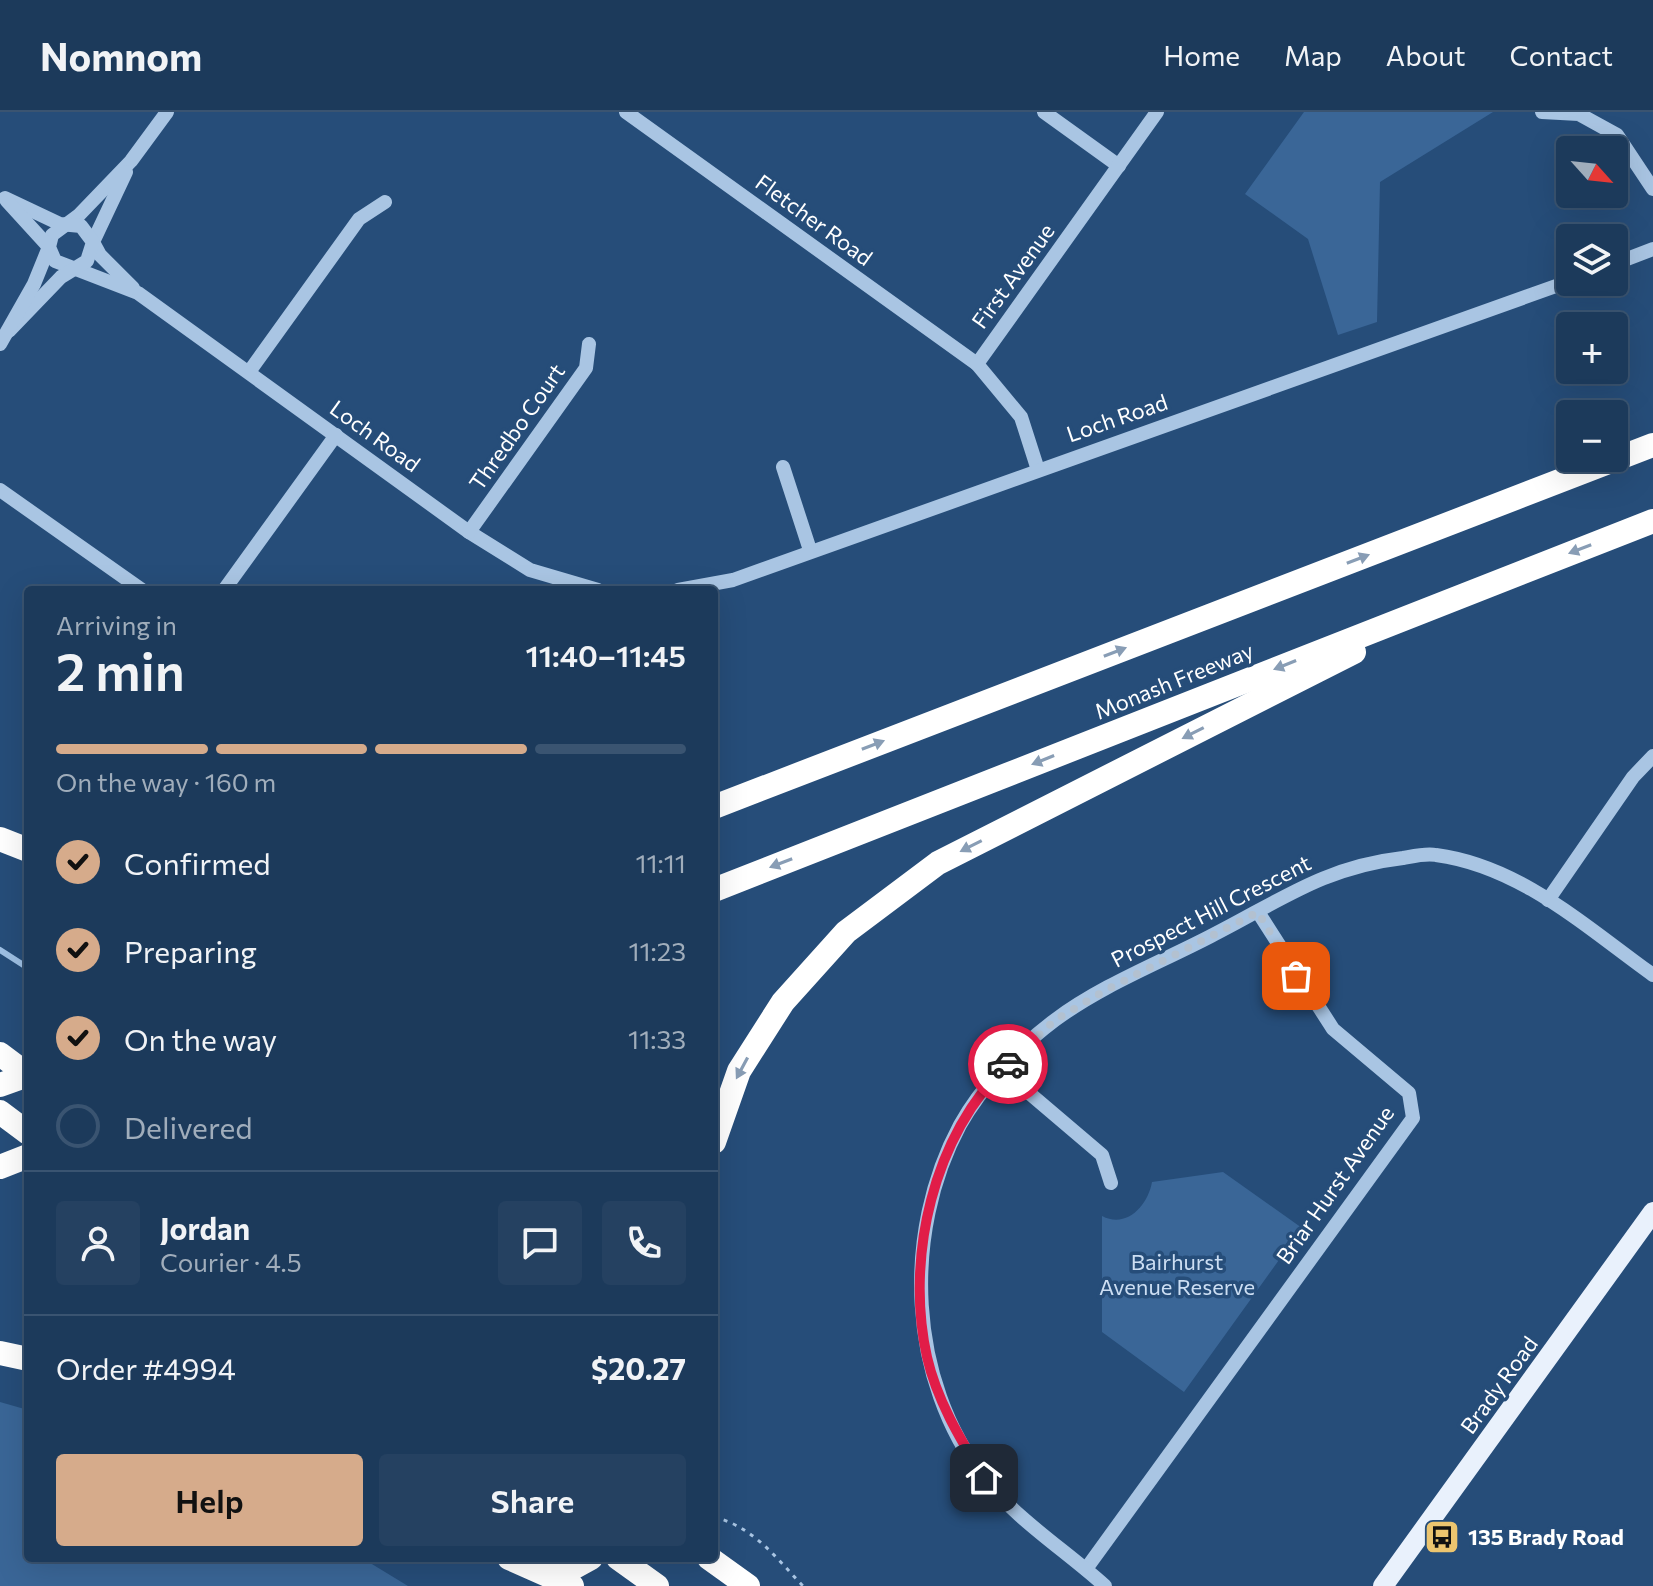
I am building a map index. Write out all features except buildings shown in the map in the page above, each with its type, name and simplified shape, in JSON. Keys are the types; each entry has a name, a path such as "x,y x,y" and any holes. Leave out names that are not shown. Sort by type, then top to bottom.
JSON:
{"highway":[{"path":"718,805 1653,445"},
{"name":"Monash Freeway","path":"718,888 1653,521"},
{"path":"718,1131 739,1071 783,1002 846,932 938,863 1488,584"},
{"path":"718,794 800,773"},
{"path":"0,839 24,848"},
{"path":"0,1054 24,1072"},
{"path":"0,1085 24,1076"},
{"path":"0,1112 24,1130"},
{"path":"0,1167 24,1158"},
{"path":"0,1353 24,1358"},
{"path":"517,1562 572,1586"},
{"path":"531,1569 571,1569 584,1562"},
{"path":"624,1562 657,1586"},
{"path":"716,1562 748,1586"}],"main road":[{"name":"Brady Road","path":"1383,1586 1653,1212"}],"street":[{"name":"Fletcher Road","path":"626,112 977,364"},
{"path":"1044,112 1119,166"},
{"name":"First Avenue","path":"1038,470 1021,417 977,364 1157,112"},
{"path":"1542,112 1579,114 1617,135 1653,189"},
{"path":"4,337 75,268 87,261 131,161 164,113"},
{"path":"4,337 52,235 131,161"},
{"path":"2,196 67,224 81,226 93,242"},
{"path":"2,196 49,247 61,266 75,268"},
{"path":"249,372 359,219 385,202"},
{"name":"Loch Road","path":"93,242 100,255 138,293 469,532 530,570 584,586"},
{"path":"1628,259 1653,249"},
{"name":"Loch Road","path":"75,268 138,293"},
{"name":"Loch Road","path":"700,586 733,580 1556,286"},
{"name":"Thredbo Court","path":"469,532 586,368 589,344"},
{"path":"227,586 336,435"},
{"path":"783,467 810,550"},
{"path":"0,490 125,585"},
{"path":"1548,900 1633,777 1653,756"},
{"name":"Prospect Hill Crescent","path":"1105,1586 1024,1519 984,1478 953,1427 927,1357 920,1275 933,1194 960,1124 1002,1070 1055,1020 1108,989 1310,882 1359,863 1433,854 1492,866 1548,900 1653,975"},
{"name":"Briar Hurst Avenue","path":"1086,1569 1413,1118 1409,1093 1333,1029 1258,912"},
{"path":"1002,1070 1102,1155 1111,1183"}],"path":[{"path":"718,1518 740,1525 760,1540 803,1586"}],"green space":[{"path":"1304,112 1493,112 1380,182 1377,322 1338,335 1308,239 1245,194"},
{"name":"Bairhurst Avenue Reserve","path":"1223,1172 1302,1228 1184,1392 1102,1332 1102,1216 1111,1219 1128,1217 1146,1199 1152,1182"},
{"path":"0,1402 24,1409 24,1562 369,1562 408,1586 0,1586"}],"waterway":[{"path":"0,950 24,965"}],"way so far":[{"path":"1008,1064 1055,1020 1108,989 1258,912 1296,976"}],"place":[{"name":"135 Brady Road","path":"1442,1537"}],"route":[{"path":"984,1478 953,1427 927,1357 920,1275 933,1194 960,1124 1008,1064"}]}
